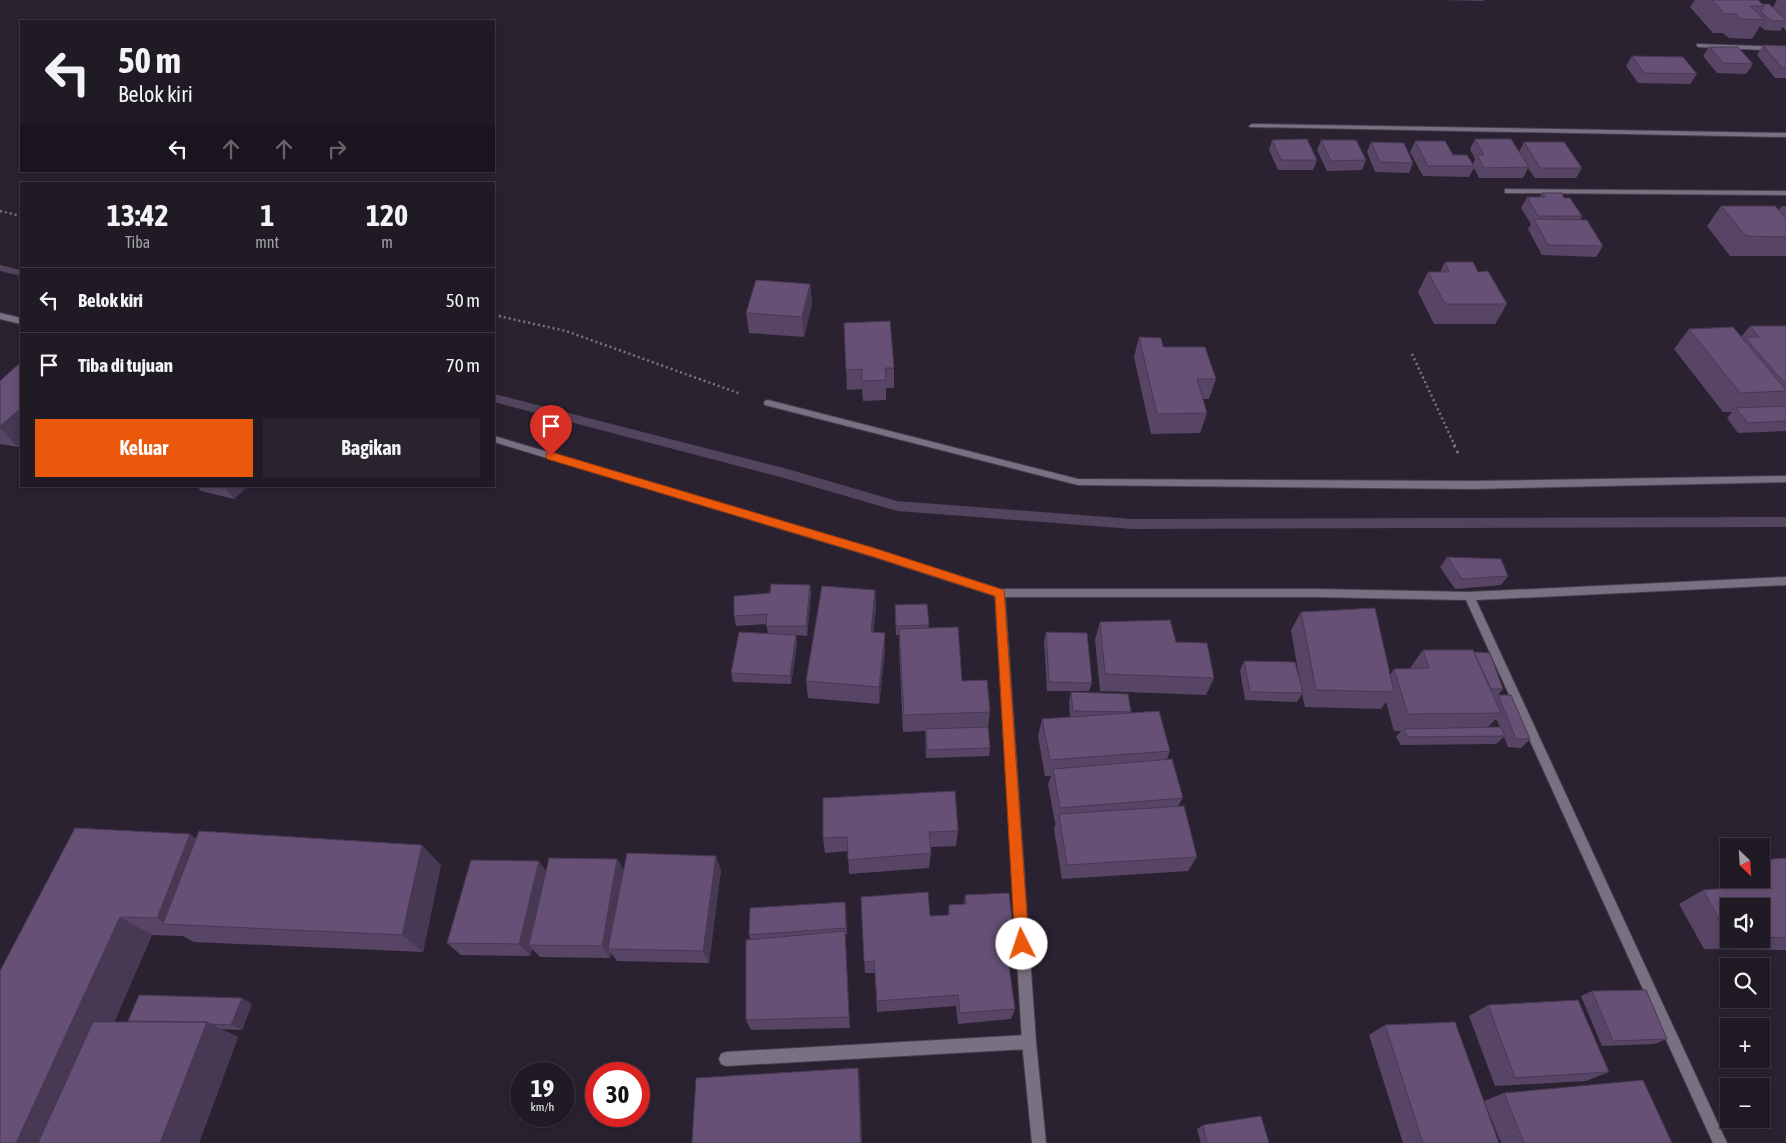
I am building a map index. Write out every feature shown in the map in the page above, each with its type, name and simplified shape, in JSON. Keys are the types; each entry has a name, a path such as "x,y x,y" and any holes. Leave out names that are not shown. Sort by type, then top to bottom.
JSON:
{"street":[{"path":"1699,44 1786,49"},
{"path":"1252,126 1786,135"},
{"path":"1508,191 1786,194"},
{"path":"0,316 20,321"},
{"path":"768,403 1078,482 1473,485 1786,479"},
{"path":"495,439 874,553 1000,593 1316,593 1468,596 1786,581"},
{"path":"1000,593 1029,1042 1039,1143"},
{"path":"1468,596 1720,1143"},
{"path":"726,1059 1029,1042"}],"path":[{"path":"0,211 20,216"},
{"path":"495,315 566,330 768,403"},
{"path":"1412,354 1473,485"}],"building":[{"path":"1712,0 1758,0 1764,6 1750,6 1765,20 1741,19 1735,14 1725,14"},
{"path":"1762,4 1769,4 1786,21 1771,21 1761,11 1764,6"},
{"path":"1763,45 1786,46 1786,68 1782,68"},
{"path":"1709,47 1738,47 1753,64 1723,63"},
{"path":"1632,56 1683,57 1697,74 1644,73"},
{"path":"1307,139 1317,160 1281,160 1272,140"},
{"path":"1475,139 1511,139 1529,167 1484,168 1477,155 1484,155"},
{"path":"1321,140 1356,140 1366,160 1331,161"},
{"path":"1415,141 1445,141 1453,155 1467,155 1474,166 1428,166"},
{"path":"1371,142 1404,143 1413,163 1380,162"},
{"path":"1524,142 1564,142 1582,168 1540,168"},
{"path":"1542,193 1562,193 1564,198 1570,198 1582,216 1538,216 1527,197 1546,197"},
{"path":"1721,206 1775,206 1786,218 1786,237 1746,236"},
{"path":"1534,219 1587,220 1603,246 1548,245"},
{"path":"1445,262 1473,262 1478,272 1488,271 1507,304 1445,304 1428,272 1449,272"},
{"path":"756,280 810,284 802,317 746,313"},
{"path":"890,321 894,368 885,368 886,380 862,381 862,369 846,370 844,323"},
{"path":"1750,326 1786,326 1786,385 1745,337 1759,337"},
{"path":"1733,327 1786,391 1740,393 1689,329"},
{"path":"1139,337 1161,338 1163,347 1205,347 1216,379 1197,379 1207,413 1157,414"},
{"path":"20,363 20,409 0,426 0,381"},
{"path":"1786,406 1786,421 1748,423 1736,408"},
{"path":"1447,557 1501,559 1508,576 1462,579"},
{"path":"771,584 810,585 806,626 766,626 767,614 734,616 734,596 770,593"},
{"path":"822,586 875,590 871,632 885,633 879,687 806,681"},
{"path":"927,604 929,625 896,626 895,605"},
{"path":"1375,608 1394,692 1316,690 1301,612"},
{"path":"1170,620 1176,642 1207,643 1214,678 1105,674 1100,622"},
{"path":"958,627 962,681 987,680 990,712 904,715 899,629"},
{"path":"739,632 796,635 790,676 731,673"},
{"path":"1046,632 1087,633 1092,683 1049,682"},
{"path":"1423,650 1473,650 1501,713 1408,714 1394,669 1429,668"},
{"path":"1474,652 1490,653 1503,689 1491,689"},
{"path":"1244,661 1295,662 1303,693 1250,692"},
{"path":"1071,692 1128,694 1131,712 1073,711"},
{"path":"1498,695 1511,695 1530,739 1516,739"},
{"path":"1159,711 1170,751 1050,760 1042,719"},
{"path":"988,727 990,748 927,750 926,729"},
{"path":"1501,727 1505,736 1408,737 1403,729"},
{"path":"1172,759 1183,798 1060,808 1053,769"},
{"path":"955,791 958,831 929,832 931,853 848,860 847,837 823,838 823,798"},
{"path":"1184,806 1197,857 1067,865 1059,814"},
{"path":"75,828 190,834 157,918 120,917 16,1143 0,1143 0,971"},
{"path":"199,831 422,845 402,935 163,924"},
{"path":"627,853 716,856 703,951 608,949"},
{"path":"549,858 617,859 602,946 529,945"},
{"path":"1786,858 1786,938 1770,937 1770,898 1720,898 1720,921 1703,890 1770,888 1770,859"},
{"path":"471,860 539,861 519,944 447,943"},
{"path":"928,892 930,916 949,915 949,905 966,904 965,895 1009,893 1015,945 1006,945 1015,1009 960,1013 958,995 877,1001 874,961 864,962 861,897"},
{"path":"845,902 846,928 749,935 750,908"},
{"path":"845,931 849,1017 746,1020 746,940"},
{"path":"1646,990 1667,1039 1613,1041 1592,991"},
{"path":"139,995 242,998 231,1025 210,1024 207,1022 128,1021"},
{"path":"1578,1000 1609,1072 1515,1078 1488,1005"},
{"path":"93,1022 207,1022 160,1143 38,1143"},
{"path":"1455,1022 1499,1143 1423,1143 1385,1025"},
{"path":"858,1068 861,1143 692,1143 696,1078"},
{"path":"1643,1080 1672,1143 1524,1143 1504,1093"},
{"path":"1261,1116 1269,1143 1207,1143 1203,1125"}],"waterway":[{"path":"0,268 20,273"},
{"path":"495,398 784,473 897,506 1133,524 1786,522"}],"route":[{"path":"551,456 1000,593 1022,944"}]}
